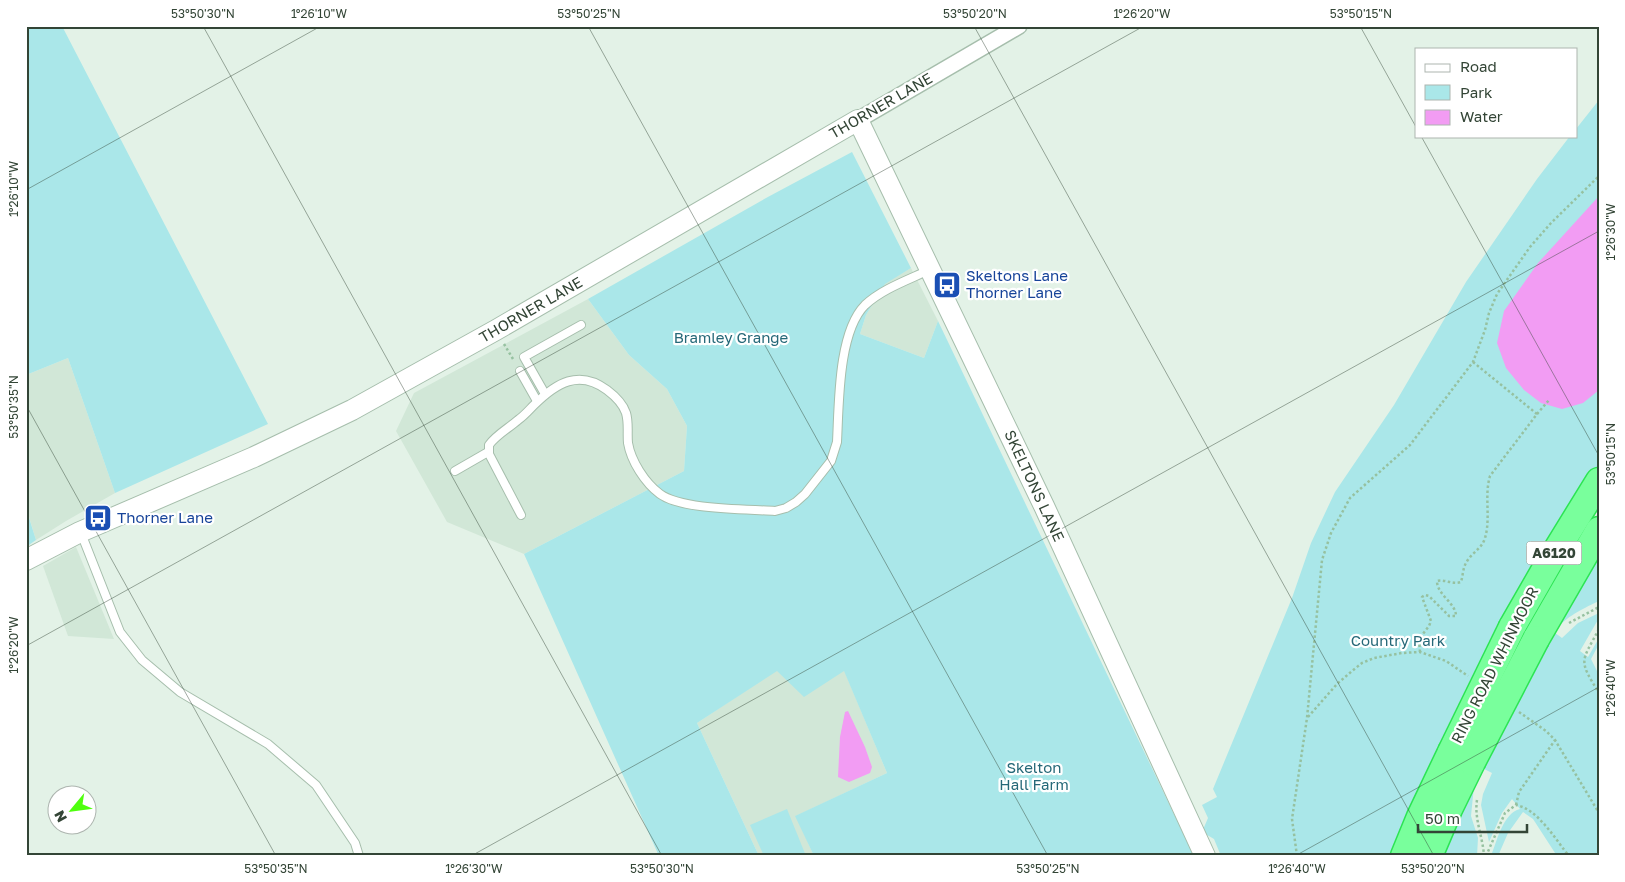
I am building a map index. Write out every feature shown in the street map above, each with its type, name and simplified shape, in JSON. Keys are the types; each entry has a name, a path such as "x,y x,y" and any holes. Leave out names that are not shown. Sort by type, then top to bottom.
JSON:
{"highway":[{"name":"RING ROAD WHINMOOR","path":"1429,856 1449,809 1461,757 1512,627 1599,481"},
{"name":"RING ROAD WHINMOOR","path":"1404,856 1420,817 1461,757 1536,639 1599,530"}],"street":[{"name":"THORNER LANE","path":"26,560 80,532 254,457 344,414 496,330 1019,26"},
{"name":"SKELTONS LANE","path":"858,120 1044,506 1205,856"}],"lane":[{"path":"522,515 488,452 489,445 545,394 562,383 582,379 593,382 613,394 621,403 628,423 628,444 635,462 652,488 670,500 680,504 775,511 786,508 796,502 826,470 835,452 838,442 843,363 849,337 858,313 875,297 930,269"},
{"path":"545,394 524,357 580,326"},
{"path":"520,371 537,402"},
{"path":"455,471 488,452"},
{"path":"80,532 120,632 142,660 180,692 268,744 316,785 355,843 359,856"}],"path":[{"path":"1297,856 1292,819 1307,718 1322,560 1333,528 1350,498 1410,445 1473,362 1497,294 1530,247 1551,222 1599,176"},
{"path":"496,330 520,371"},
{"path":"1473,362 1537,414"},
{"path":"1420,652 1419,639 1429,626 1430,621 1422,597 1425,595 1429,596 1449,616 1456,616 1456,611 1439,588 1437,582 1441,580 1452,583 1461,582 1466,562 1482,545 1484,540 1490,476 1549,400"},
{"path":"1564,628 1576,619 1599,607"},
{"path":"1599,629 1583,661 1585,671 1599,693"},
{"path":"1307,718 1337,684 1362,663 1374,658 1420,652 1446,661 1474,680"},
{"path":"1516,710 1546,731 1555,740 1599,813"},
{"path":"1485,856 1505,813 1516,805 1519,792 1555,740"},
{"path":"1478,793 1476,813 1485,856"},
{"path":"1516,805 1525,807 1536,816 1569,856"}],"shaded area":[{"path":"911,268 938,321 924,358 860,334 866,315 885,283"},
{"path":"588,299 629,355 667,389 687,426 684,471 524,554 447,522 396,431 414,393"},
{"path":"68,358 115,493 36,540 26,507 26,375"},
{"path":"76,547 114,639 68,636 43,566"},
{"path":"777,670 844,670 887,773 796,816 814,856 759,856 697,723"}],"green space":[{"path":"26,26 62,26 268,424 115,493 68,358 26,375"},
{"name":"Country Park","path":"1599,100 1599,465 1551,540 1516,604 1562,638 1578,623 1599,613 1599,618 1580,651 1588,657 1599,638 1599,644 1591,659 1599,675 1599,856 1557,856 1533,819 1523,812 1508,833 1498,856 1491,856 1505,822 1509,816 1520,809 1512,799 1502,813 1489,842 1481,805 1483,794 1492,773 1441,747 1391,856 1221,856 1214,839 1202,832 1208,818 1202,805 1217,797 1213,789 1292,598 1311,543 1335,492 1394,405 1466,282 1537,179 1568,138 1578,138 1578,126"},
{"path":"852,152 911,268 885,284 866,315 860,334 924,358 938,321 1194,856 814,856 795,816 887,773 844,671 804,697 777,671 697,723 759,856 659,856 524,554 684,471 687,426 667,389 629,355 588,299 766,198"},
{"path":"26,508 36,540 26,547"},
{"path":"1599,545 1599,601 1564,621 1553,631"},
{"path":"1474,786 1471,816 1478,838 1477,856 1440,856"},
{"path":"787,809 806,856 764,856 750,825"}],"water":[{"path":"1599,196 1599,390 1583,403 1562,409 1541,403 1524,390 1506,368 1497,343 1504,311 1538,263"},
{"path":"848,711 872,767 870,773 849,782 838,777 840,737 845,712"}],"place":[{"name":"Skeltons Lane Thorner Lane","path":"947,285"},
{"name":"Thorner Lane","path":"98,518"}],"park label":[{"name":"Bramley Grange","path":"731,338"},
{"name":"Skelton Hall Farm","path":"1034,776"}]}
